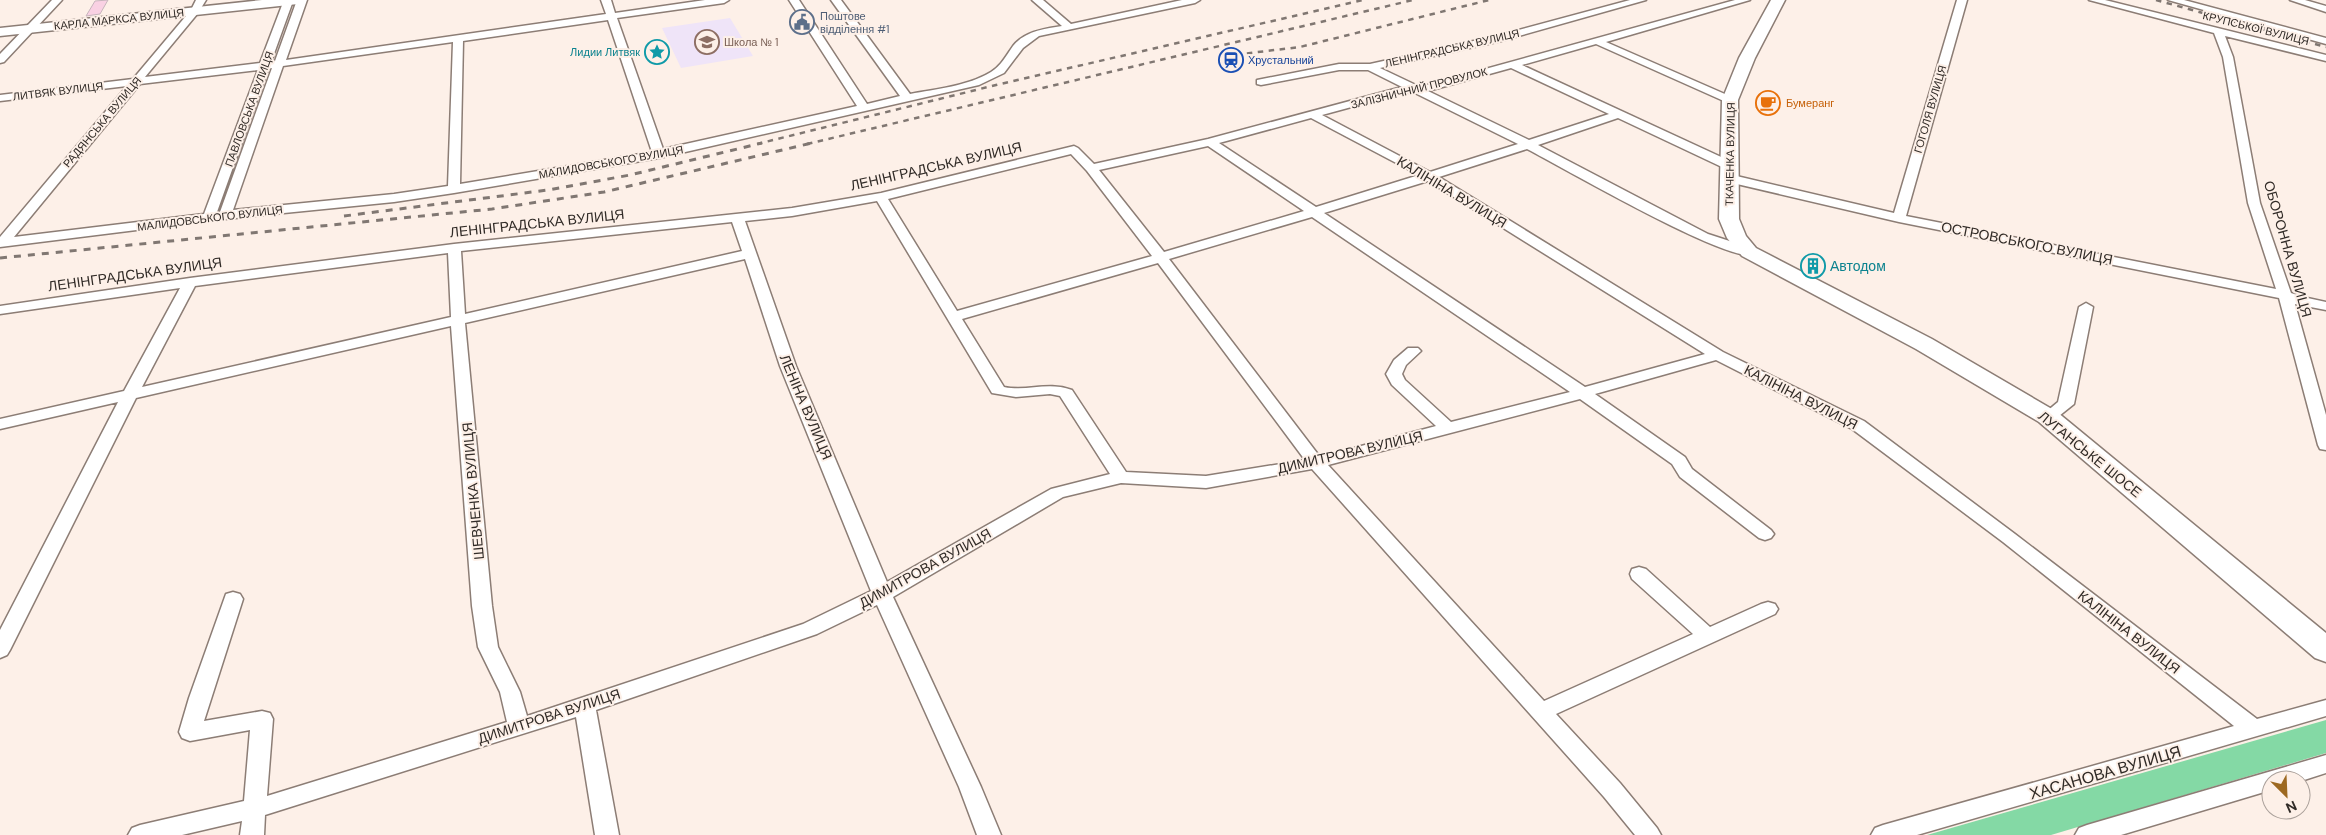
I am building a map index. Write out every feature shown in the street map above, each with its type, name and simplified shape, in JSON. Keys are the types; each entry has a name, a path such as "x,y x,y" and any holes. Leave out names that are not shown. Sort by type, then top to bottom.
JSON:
{"main road":[{"name":"ТКАЧЕНКА ВУЛИЦЯ","path":"1749,252 1738,238 1729,219 1730,100 1747,58 1778,0"},
{"name":"ЛУГАНСЬКЕ ШОСЕ","path":"1749,252 1924,344 2048,417 2326,650"}],"street":[{"path":"0,60 57,0"},
{"name":"КАРЛА МАРКСА ВУЛИЦЯ","path":"0,32 198,5 294,0"},
{"name":"ПАВЛОВСЬКА ВУЛИЦЯ","path":"225,215 279,64 294,0"},
{"name":"ПАВЛОВСЬКА ВУЛИЦЯ","path":"209,218 265,66 294,0"},
{"path":"606,0 659,154"},
{"path":"265,66 724,0"},
{"path":"794,0 864,108"},
{"path":"836,0 907,98"},
{"path":"1037,0 1070,27"},
{"path":"1151,0 1161,8"},
{"name":"МАЛИДОВСЬКОГО ВУЛИЦЯ","path":"1,243 225,215 394,198 659,154 975,83 992,76 1003,68 1020,43 1036,34 1195,0"},
{"name":"ЛЕНІНГРАДСЬКА ВУЛИЦЯ","path":"1261,82 1339,68 1370,67 1497,39 1641,0"},
{"name":"ЗАЛІЗНИЧНИЙ ПРОВУЛОК","path":"1091,168 1210,142 1402,90 1420,90 1745,0"},
{"name":"ГОГОЛЯ ВУЛИЦЯ","path":"1899,218 1962,0"},
{"name":"КРУПСЬКОЇ ВУЛИЦЯ","path":"2094,0 2326,58"},
{"path":"2173,0 2326,41"},
{"path":"2295,0 2326,9"},
{"name":"РАДЯНСЬКА ВУЛИЦЯ","path":"1,243 198,5"},
{"name":"ОБОРОННА ВУЛИЦЯ","path":"2219,32 2228,57 2254,203 2285,295 2326,445"},
{"path":"454,189 458,39"},
{"path":"1596,41 1730,100"},
{"path":"1511,64 1619,114 1728,172"},
{"name":"ЛИТВЯК ВУЛИЦЯ","path":"0,98 265,66"},
{"path":"1370,67 1529,145 1703,237 1749,252"},
{"path":"953,317 1315,213 1529,145 1619,114"},
{"name":"КАЛІНІНА ВУЛИЦЯ","path":"1313,115 1429,176 1718,355 1858,425 2009,538 2255,730"},
{"path":"1210,142 1583,393 1679,461 1686,473 1765,534"},
{"name":"ЛЕНІНГРАДСЬКА ВУЛИЦЯ","path":"0,310 190,282 454,248 792,212 881,197 1074,150 1091,168"},
{"path":"1091,168 1162,258 1316,463 1612,790 1649,835"},
{"name":"ОСТРОВСЬКОГО ВУЛИЦЯ","path":"1728,172 1899,218 2285,295 2299,301 2326,306"},
{"path":"881,197 998,390 1007,394 1056,388 1066,393 1121,477"},
{"name":"ЛЕНІНА ВУЛИЦЯ","path":"737,217 748,254 788,366 856,527 882,594"},
{"name":"ШЕВЧЕНКА ВУЛИЦЯ","path":"454,248 458,321 482,606 488,647 510,692 519,726"},
{"path":"0,424 748,254"},
{"path":"0,650 129,396 190,282"},
{"path":"2048,417 2066,404 2086,307"},
{"path":"1413,351 1399,362 1394,374 1398,382 1449,429"},
{"name":"ДИМИТРОВА ВУЛИЦЯ","path":"140,835 276,803 585,706 810,629 882,594 1057,493 1121,477 1206,482 1316,463 1583,393 1718,355"},
{"path":"1639,574 1708,636"},
{"path":"882,594 970,787 989,835"},
{"path":"233,599 199,698 190,732 262,719 252,835"},
{"path":"1542,712 1768,609"},
{"path":"585,706 607,835"},
{"name":"ХАСАНОВА ВУЛИЦЯ","path":"1883,835 2255,730 2326,708"},
{"path":"2306,770 2326,764"},
{"path":"2087,835 2261,783"}],"shaded area":[{"name":"Школа № 1","path":"730,18 753,56 681,68 662,28"}],"green space":[{"path":"2326,720 2326,753 2269,770 2261,770 2261,772 2051,835 1927,835"}],"building":[{"path":"108,0 100,14 86,16 95,1"},
{"name":"Бумеранг","path":"1759,94 1779,97 1776,112 1756,108"}],"railway":[{"path":"757,144 996,85 1363,0"},
{"path":"807,144 1413,0"},
{"path":"1225,56 1300,47 1489,0"},
{"path":"2156,0 2326,47"},
{"path":"344,216 548,190 630,175 762,143"},
{"path":"0,258 492,209 604,192 812,143"}],"place":[{"name":"Поштове відділення #1","path":"802,22"},
{"name":"Школа № 1","path":"707,42"},
{"name":"Лидии Литвяк","path":"657,52"},
{"name":"Хрустальний","path":"1231,60"},
{"name":"Бумеранг","path":"1768,103"},
{"name":"Автодом","path":"1813,266"}]}
